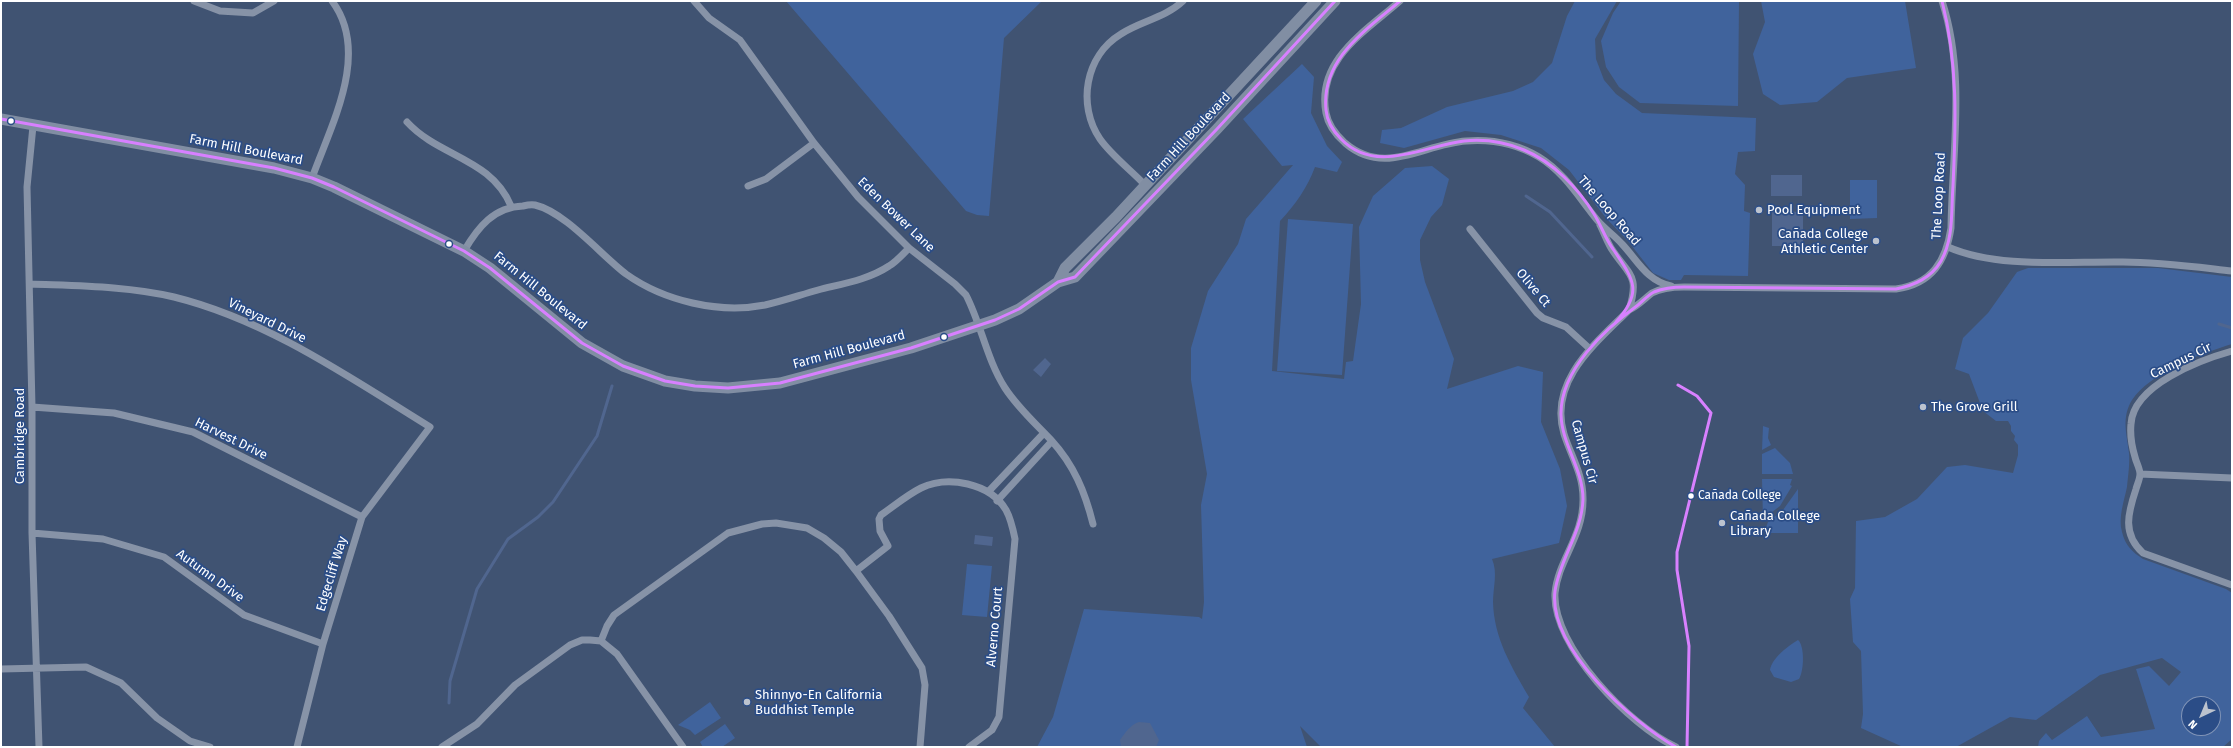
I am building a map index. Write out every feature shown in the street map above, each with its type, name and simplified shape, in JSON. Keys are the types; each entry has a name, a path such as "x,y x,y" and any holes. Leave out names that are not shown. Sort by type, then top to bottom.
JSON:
{"main road":[{"name":"Farm Hill Boulevard","path":"1058,282 1065,268 1146,185 1316,1"},
{"name":"Farm Hill Boulevard","path":"1,119 33,126 274,168 312,178 464,251 490,268 582,343 603,356 644,375 665,381 695,386 728,388 780,383 911,348 980,327 1019,309 1058,282 1075,276 1217,129 1335,1"}],"street":[{"path":"194,1 220,11 253,13 274,1"},
{"path":"312,178 342,96 350,53 347,33 332,1"},
{"name":"Eden Bower Lane","path":"694,1 709,18 740,40 814,143 858,197 909,248 955,284 966,295 1004,386 1022,411 1052,441 1077,475 1086,497 1093,524"},
{"path":"1146,185 1110,151 1093,126 1088,111 1087,96 1089,79 1094,63 1110,42 1131,28 1167,13 1183,1"},
{"name":"The Loop Road","path":"1400,1 1346,48 1338,58 1328,76 1324,90 1326,115 1332,128 1340,139 1364,155 1378,158 1404,156 1465,141 1481,140 1511,145 1538,157 1561,175 1599,222 1622,243 1647,274 1662,284 1680,287 1885,290 1906,288 1923,280 1932,272 1948,247 1951,228 1955,71 1951,39 1942,1"},
{"path":"407,122 418,134 494,178 504,191 511,206"},
{"name":"Cambridge Road","path":"33,126 27,187 32,407 32,533 39,747"},
{"path":"748,186 766,179 814,143"},
{"path":"464,251 472,237 493,214 511,206 535,205 556,214 627,274 651,288 675,298 703,305 729,308 764,305 869,276 890,266 909,248"},
{"path":"1599,222 1611,248 1631,274 1633,280 1633,294 1628,310"},
{"name":"Olive Ct","path":"1470,229 1537,313 1543,318 1566,326 1590,349"},
{"path":"1948,247 1965,254 1993,260 2148,262 2232,271"},
{"name":"Vineyard Drive","path":"30,284 112,287 173,297 232,315 327,364 430,427"},
{"name":"Campus Cir","path":"1676,747 1643,727 1606,692 1586,667 1569,642 1558,617 1555,599 1557,582 1579,528 1583,499 1578,469 1564,435 1562,404 1564,392 1574,370 1590,349 1628,310 1637,307 1654,292 1680,287"},
{"name":"Campus Cir","path":"2140,474 2135,456 2130,424 2132,414 2142,397 2165,380 2203,361 2232,351"},
{"name":"Harvest Drive","path":"32,407 114,413 193,432 362,517"},
{"name":"Edgecliff Way","path":"297,747 323,644 362,517 430,427"},
{"path":"988,492 1044,433"},
{"path":"997,501 1052,441"},
{"path":"2232,478 2140,474 2128,515 2128,531 2135,546 2143,553 2154,559 2220,579 2232,585"},
{"name":"Alverno Court","path":"856,571 888,546 880,530 879,519 881,515 921,488 944,481 959,481 988,492 1005,509 1012,523 1015,539 999,717 992,730 969,747"},
{"path":"601,641 610,620 622,608 728,533 746,527 776,523 807,528 824,538 841,552 889,616 922,668 925,685 920,747"},
{"name":"Autumn Drive","path":"32,533 103,539 164,557 244,615 323,644"},
{"path":"442,747 477,724 515,685 570,646 582,640 601,641 617,654 683,747"},
{"path":"1,669 86,667 121,683 157,718 190,741 210,747"}],"shaded area":[{"path":"786,1 1042,1 1004,38 989,216 977,215 966,211"},
{"path":"1575,1 1617,1 1595,39 1596,59 1604,80 1616,94 1642,113 1756,118 1755,151 1738,152 1735,174 1745,185 1744,211 1750,213 1748,276 1684,275 1681,280 1669,280 1653,273 1628,241 1606,218 1569,170 1541,148 1501,135 1465,131 1404,148 1380,143 1382,130 1401,128 1447,107 1513,91 1533,82 1552,63 1567,16"},
{"path":"1621,1 1739,1 1738,106 1640,103 1619,87 1606,67 1601,41 1613,13"},
{"path":"1761,1 1905,1 1916,68 1847,78 1817,102 1780,105 1763,94 1753,54 1765,22"},
{"path":"1302,64 1314,77 1311,113 1327,146 1342,162 1337,172 1315,167 1300,196 1280,221 1272,371 1344,379 1346,362 1353,361 1361,304 1359,227 1373,196 1405,168 1432,166 1449,179 1442,205 1431,217 1420,240 1420,260 1425,282 1454,359 1447,389 1518,366 1543,372 1541,422 1560,469 1567,506 1559,543 1492,559 1495,570 1493,602 1494,615 1500,640 1510,663 1529,697 1523,708 1555,747 1321,747 1300,726 1307,747 1037,747 1053,717 1084,609 1199,617 1202,619 1204,602 1201,505 1207,474 1191,380 1191,348 1208,291 1238,244 1246,219 1293,165 1282,166 1243,119"},
{"path":"1771,175 1802,175 1802,196 1771,196"},
{"path":"1850,180 1877,180 1877,218 1850,219"},
{"path":"1772,211 1803,212 1803,246 1772,246"},
{"path":"1288,219 1353,224 1342,375 1277,371"},
{"path":"2028,268 2158,268 2232,277 2232,344 2178,365 2151,381 2140,390 2132,400 2126,420 2129,466 2121,521 2123,537 2127,544 2132,551 2143,559 2226,589 2232,593 2232,739 2223,747 2038,747 2039,741 2046,733 2052,740 2087,716 2101,737 2155,729 2136,669 2149,666 2169,686 2181,672 2162,658 2100,675 2036,720 2010,717 1956,747 1903,747 1861,728 1863,714 1861,651 1853,642 1850,599 1855,588 1856,521 1885,517 1917,499 1947,467 1965,465 2013,473 2018,455 2018,445 2014,440 2015,436 2011,431 2011,426 2008,421 1996,421 1983,411 1969,374 1955,369 1963,338 1988,313 2017,272"},
{"path":"1045,358 1051,364 1041,377 1033,370"},
{"path":"1763,426 1769,428 1768,438 1771,445 1762,450"},
{"path":"1775,448 1790,463 1793,474 1762,474 1762,454"},
{"path":"1762,479 1792,479 1790,485 1792,486 1780,506 1763,519"},
{"path":"1798,489 1798,533 1764,533 1768,522 1783,510"},
{"path":"975,535 993,537 992,546 974,544"},
{"path":"967,564 992,566 987,617 962,615"},
{"path":"1798,640 1803,653 1801,676 1799,679 1791,682 1774,677 1770,670 1774,661 1785,649"},
{"path":"710,702 721,718 695,735 690,730 678,725"},
{"path":"1139,722 1150,723 1159,740 1156,747 1121,747 1120,740 1130,727"},
{"path":"725,724 735,738 722,747 703,747 700,742"}],"waterway":[{"path":"1526,196 1550,212 1592,257"},
{"path":"2219,324 2232,328"},
{"path":"449,703 450,681 477,589 508,539 538,517 553,502 597,436 612,386"}],"transit line":[{"path":"1,119 274,168 312,178 334,187 464,251 490,268 582,343 623,366 665,381 695,386 728,388 780,383 911,348 995,320 1019,309 1058,282 1075,277 1217,129 1335,1"},
{"path":"1400,1 1360,35 1338,61 1326,92 1326,110 1333,130 1341,139 1355,150 1369,155 1384,157 1400,155 1448,144 1479,140 1502,143 1517,147 1545,161 1564,177 1588,204 1610,245 1630,277 1633,293 1625,311 1616,322"},
{"path":"1676,747 1638,720 1596,681 1579,659 1565,636 1556,613 1555,591 1561,567 1579,523 1583,499 1580,477 1562,426 1561,415 1563,398 1568,382 1576,367 1599,338 1654,292 1669,288 1684,287 1896,289 1922,280 1937,267 1945,252 1950,234 1955,116 1955,93 1951,47 1942,1"},
{"path":"1678,385 1697,396 1711,413"},
{"path":"1687,747 1689,646 1677,570 1677,552 1711,413"}],"place":[{"name":"Pool Equipment","path":"1759,210"},
{"name":"Cañada College Athletic Center","path":"1876,241"},
{"name":"The Grove Grill","path":"1923,407"},
{"name":"Cañada College","path":"1691,496"},
{"name":"Cañada College Library","path":"1722,523"},
{"name":"Shinnyo-En California Buddhist Temple","path":"747,702"}]}
